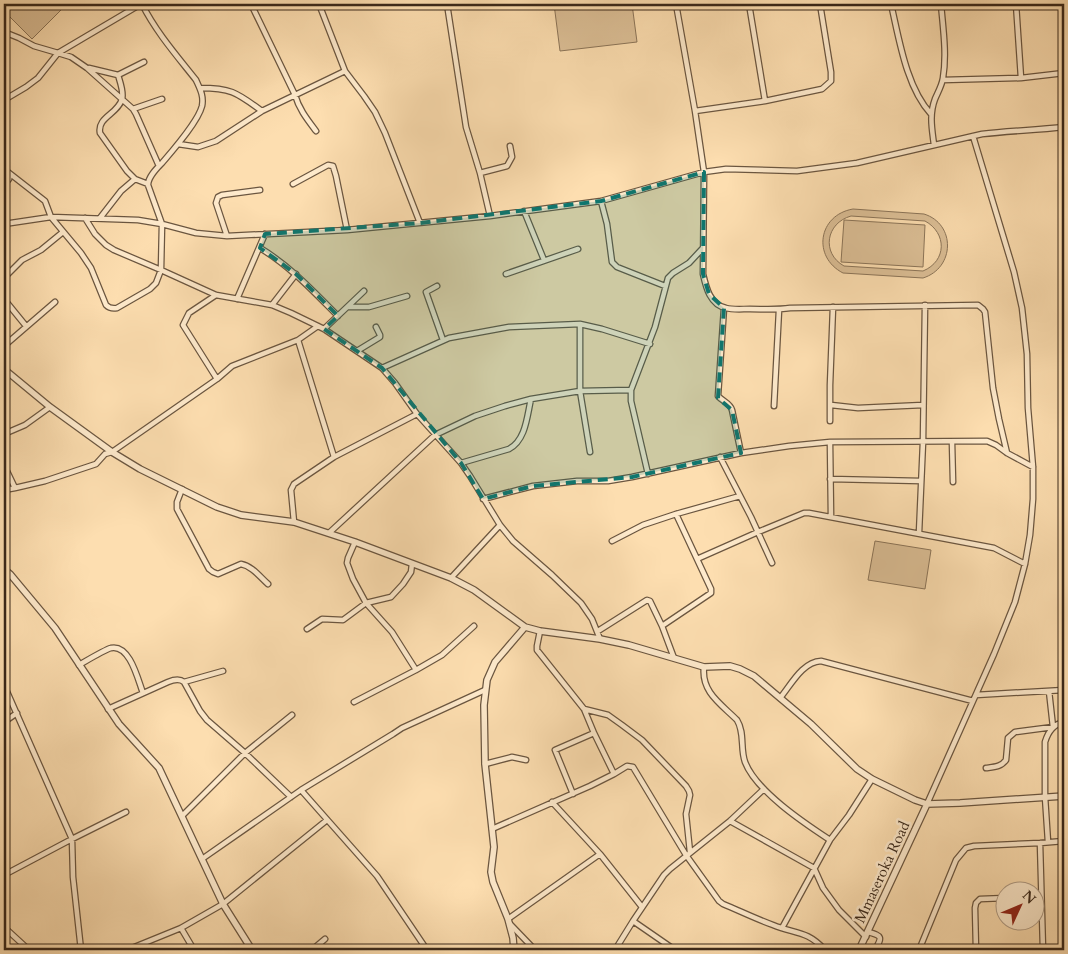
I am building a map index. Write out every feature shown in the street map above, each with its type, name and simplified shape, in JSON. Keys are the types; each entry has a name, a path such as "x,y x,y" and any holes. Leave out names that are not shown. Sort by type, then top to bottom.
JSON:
{"street":[{"path":"4,100 38,78 58,53 141,4 159,33 196,80 202,94 202,107 196,118 178,144 150,178 148,184 162,224 161,270 156,283 150,289 116,308 106,305 91,268 51,217 42,197 8,180 4,169"},
{"path":"252,4 302,112 316,130"},
{"path":"319,4 345,71 375,112 386,133 420,223"},
{"path":"447,4 466,127 480,173 490,216"},
{"path":"676,4 704,172 703,274 709,294 715,302 724,308 779,310 790,308 976,304 985,312 994,388 1007,453"},
{"path":"749,4 765,101"},
{"path":"695,111 765,101 822,90 830,81 830,72 820,4"},
{"path":"891,4 902,54 915,90 931,114"},
{"path":"934,145 931,114 943,80 944,57 941,4"},
{"path":"1016,4 1022,78"},
{"path":"4,32 38,48 70,57 88,68 133,109 159,166"},
{"path":"88,68 118,75 144,62"},
{"path":"178,144 198,147 216,141 262,111 345,71"},
{"path":"101,80 104,72"},
{"path":"943,80 1022,78 1064,73"},
{"path":"118,75 122,89 122,99 117,108 102,121 99,127 100,133 127,172 135,179 148,184"},
{"path":"200,88 230,90 262,111"},
{"path":"133,109 162,99"},
{"path":"4,224 51,217 138,220 196,233 227,236 347,230 490,216 601,201 704,172 726,169 797,171 858,163 1002,131 1064,127"},
{"path":"927,804 1015,602 1025,564 1033,499 1027,354 1022,308 1014,272 973,136"},
{"path":"480,173 507,166 512,157 510,146"},
{"path":"293,184 328,165 333,166 347,230"},
{"path":"100,218 121,191 135,179"},
{"path":"227,236 216,203 218,197 260,190"},
{"path":"601,201 607,224 612,262 617,266 665,286"},
{"path":"524,211 544,260"},
{"path":"85,218 95,234 114,250 216,295 272,306 291,313 324,329 382,368 417,414 461,464 513,542 552,574 581,604 592,619 600,639"},
{"path":"4,278 22,260 41,250 63,232"},
{"path":"237,299 265,234"},
{"path":"260,248 296,274 338,316"},
{"path":"648,474 630,401 631,390 656,327 668,278 689,263 703,248"},
{"path":"506,274 578,249"},
{"path":"272,306 296,274"},
{"path":"437,286 426,292 443,340"},
{"path":"324,329 364,291"},
{"path":"216,295 192,310 186,317 183,325 217,379"},
{"path":"348,307 369,307 407,296"},
{"path":"4,299 26,326"},
{"path":"4,346 55,302"},
{"path":"919,533 925,305"},
{"path":"830,421 833,307"},
{"path":"724,308 718,396 731,407 741,452"},
{"path":"774,406 779,310"},
{"path":"382,368 449,338 509,327 580,324 602,328 650,344"},
{"path":"580,324 580,391 590,452"},
{"path":"4,490 44,481 96,464 105,454 112,452 217,379 232,366 298,340 318,326"},
{"path":"357,350 380,337 376,327"},
{"path":"298,340 334,457"},
{"path":"4,369 50,407 112,452 181,493 231,512 294,522 329,533 451,578 474,590 525,627 629,645 704,666 730,666 740,669 754,676 811,724 857,770 915,800 927,804 1064,796"},
{"path":"329,533 435,435 475,416 531,399 580,391 631,390"},
{"path":"461,464 514,446 519,441 524,430 531,399"},
{"path":"831,405 858,408 923,405"},
{"path":"4,434 25,425 50,407"},
{"path":"294,522 291,493 292,487 300,479 334,457 417,414"},
{"path":"483,499 533,486 577,481 608,481 648,474 741,452 830,442 987,442 996,445 1033,467"},
{"path":"830,442 831,517"},
{"path":"952,442 953,482"},
{"path":"720,457 772,563"},
{"path":"4,465 15,488"},
{"path":"830,479 921,481"},
{"path":"181,493 177,502 177,509 209,569 218,574 244,564 268,584"},
{"path":"612,541 643,525 740,496"},
{"path":"697,559 809,512 994,548 1025,564"},
{"path":"662,626 711,593 711,589 676,514"},
{"path":"451,578 500,525"},
{"path":"355,542 347,564 353,579 366,603 392,632 416,670"},
{"path":"307,629 322,619 343,620 366,603 391,596 403,584 412,564"},
{"path":"4,569 54,628 121,728 159,768 223,904 252,950"},
{"path":"598,631 648,600 662,626 674,658"},
{"path":"354,702 442,655 474,626"},
{"path":"514,950 509,921 491,872 494,847 485,764 485,690 495,662 525,627"},
{"path":"540,631 537,650 584,709 614,774"},
{"path":"79,664 111,648 121,650 130,658 143,692"},
{"path":"780,698 803,670 814,662 821,661 973,701"},
{"path":"704,666 703,674 707,688 712,696 740,725 745,761 748,768 764,789 803,822 830,840"},
{"path":"184,682 223,671"},
{"path":"108,709 168,682 178,679 182,680 207,720 291,797"},
{"path":"4,685 72,839 73,877 81,950"},
{"path":"202,859 301,790 402,728 485,690"},
{"path":"976,695 1064,690"},
{"path":"1048,842 1045,797 1045,742 1053,727 1049,691"},
{"path":"584,709 608,716 642,740 686,786 690,795 686,814 690,852"},
{"path":"4,722 17,714"},
{"path":"182,816 245,753 292,715"},
{"path":"986,768 1000,766 1005,762 1007,740 1015,732 1053,727 1064,722"},
{"path":"573,794 555,750 594,733"},
{"path":"485,764 512,757 526,760"},
{"path":"492,829 573,794 627,766 632,767 686,855 719,901 776,927 801,933 820,944 825,950"},
{"path":"782,928 830,840 872,779"},
{"path":"615,950 664,875 686,855 730,821 764,789"},
{"path":"301,790 379,878 427,950"},
{"path":"552,802 600,854 642,907"},
{"name":"Mmaseroka Road","path":"859,950 927,804"},
{"path":"4,875 126,812"},
{"path":"127,950 139,948 181,928 223,904 327,820"},
{"path":"730,821 814,868 823,888 839,910 867,934 879,935 881,937 875,950"},
{"path":"919,950 956,860 966,848 1064,841"},
{"path":"1040,843 1041,882"},
{"path":"509,921 600,854"},
{"path":"976,950 976,903 980,899 996,898"},
{"path":"509,921 535,950"},
{"path":"633,921 675,950"},
{"path":"4,927 30,950"},
{"path":"181,928 194,950"},
{"path":"1043,932 1043,950"},
{"path":"312,950 325,939"}],"highlighted area":[{"path":"704,172 703,274 709,294 724,308 718,398 732,410 741,453 632,477 533,486 483,499 461,463 382,368 324,329 338,316 296,274 260,248 265,234 420,223 601,201"}],"shaded area":[{"path":"4,4 67,4 32,39 4,11"},
{"path":"554,4 632,4 637,42 560,51"},
{"path":"853,209 924,214 934,219 942,227 946,236 946,256 934,273 923,278 843,273 833,266 823,247 823,237 826,228 832,219 841,213","holes":["851,216 925,221 937,232 941,247 937,261 923,271 844,266 832,254 830,246 832,231 836,225"]},
{"path":"844,220 925,225 923,267 841,262"},
{"path":"875,541 931,550 925,589 868,580"}]}
